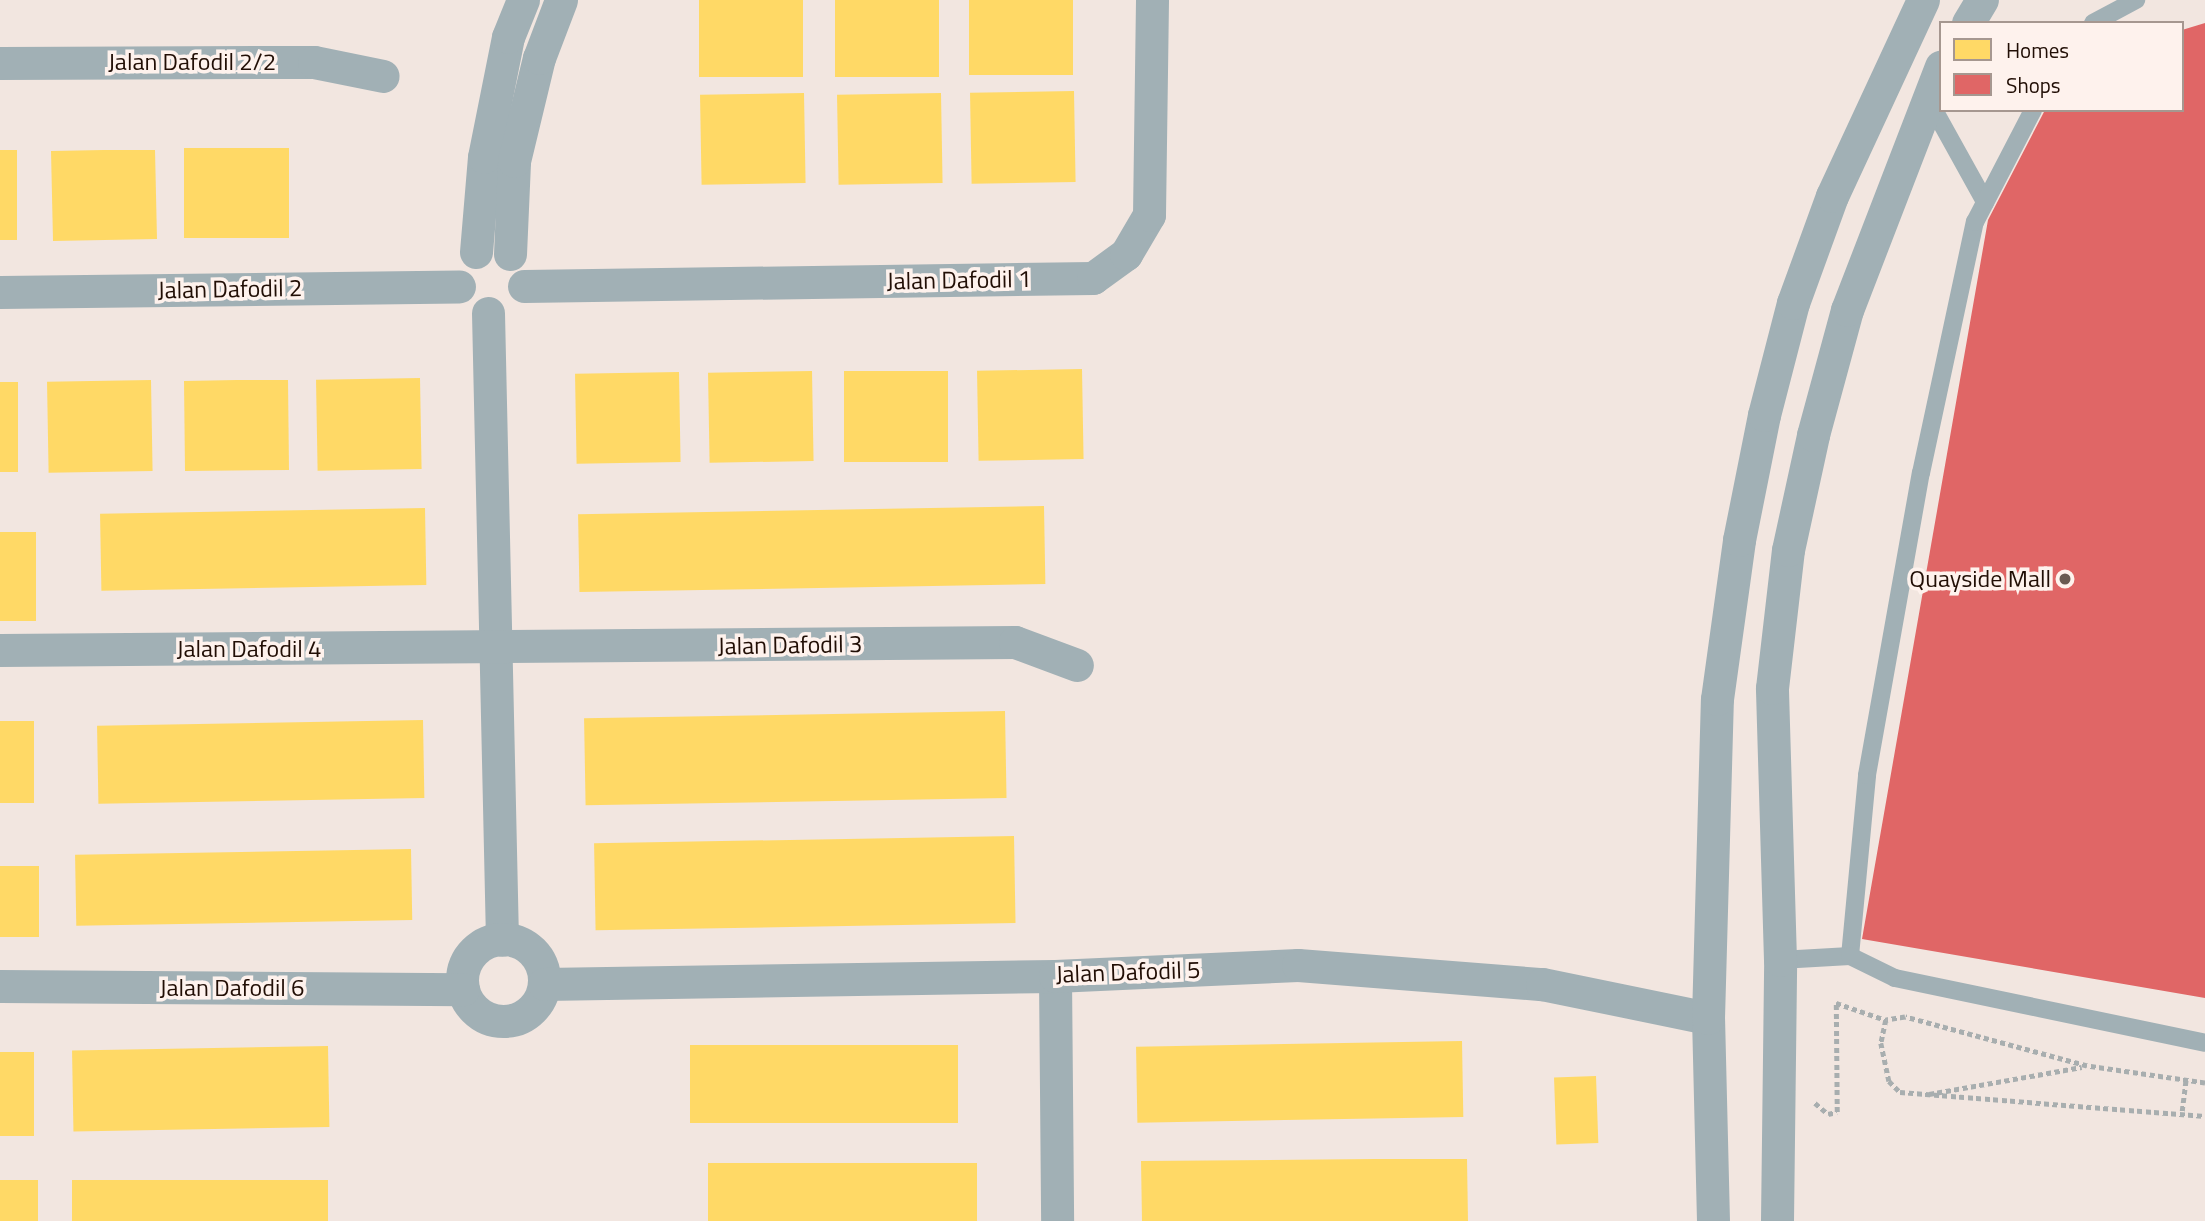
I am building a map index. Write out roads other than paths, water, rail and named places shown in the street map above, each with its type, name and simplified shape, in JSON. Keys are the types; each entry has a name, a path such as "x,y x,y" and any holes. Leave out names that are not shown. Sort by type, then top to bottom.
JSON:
{"street":[{"path":"523,0 508,37 484,157 476,252 460,273 459,286 469,304 488,313 507,309 524,286 523,273 510,254 514,161 538,58 561,0"},
{"name":"Jalan Dafodil 1","path":"524,286 1093,278 1126,254 1149,215 1152,0"},
{"path":"1713,1221 1708,1018 1717,699 1739,540 1764,415 1793,303 1832,196 1923,0"},
{"path":"1969,21 1982,0"},
{"name":"Jalan Dafodil 2/2","path":"0,63 314,62 383,76"},
{"path":"1777,1221 1780,960 1772,688 1788,550 1813,435 1847,310 1939,72"},
{"path":"476,252 487,249 510,254"},
{"name":"Jalan Dafodil 2","path":"0,292 459,286"},
{"path":"488,313 502,940"},
{"name":"Jalan Dafodil 3","path":"497,648 1015,642 1077,665"},
{"name":"Jalan Dafodil 4","path":"0,650 497,648"},
{"path":"502,940 530,949 541,965 544,984 536,1005 506,1021 494,1020 474,1009 463,989 464,969 474,951 502,940"},
{"name":"Jalan Dafodil 5","path":"544,984 1055,976 1298,965 1542,984 1708,1018"},
{"path":"1055,976 1057,1221"},
{"name":"Jalan Dafodil 6","path":"0,986 463,989"}],"lane":[{"path":"2097,21 2136,0"},
{"path":"1928,99 1985,202"},
{"path":"1850,956 1867,775 1921,473 1975,222 2033,112"},
{"path":"1780,960 1850,956 1895,978 2205,1043"}],"place":[{"name":"Quayside Mall","path":"2065,579"}]}
